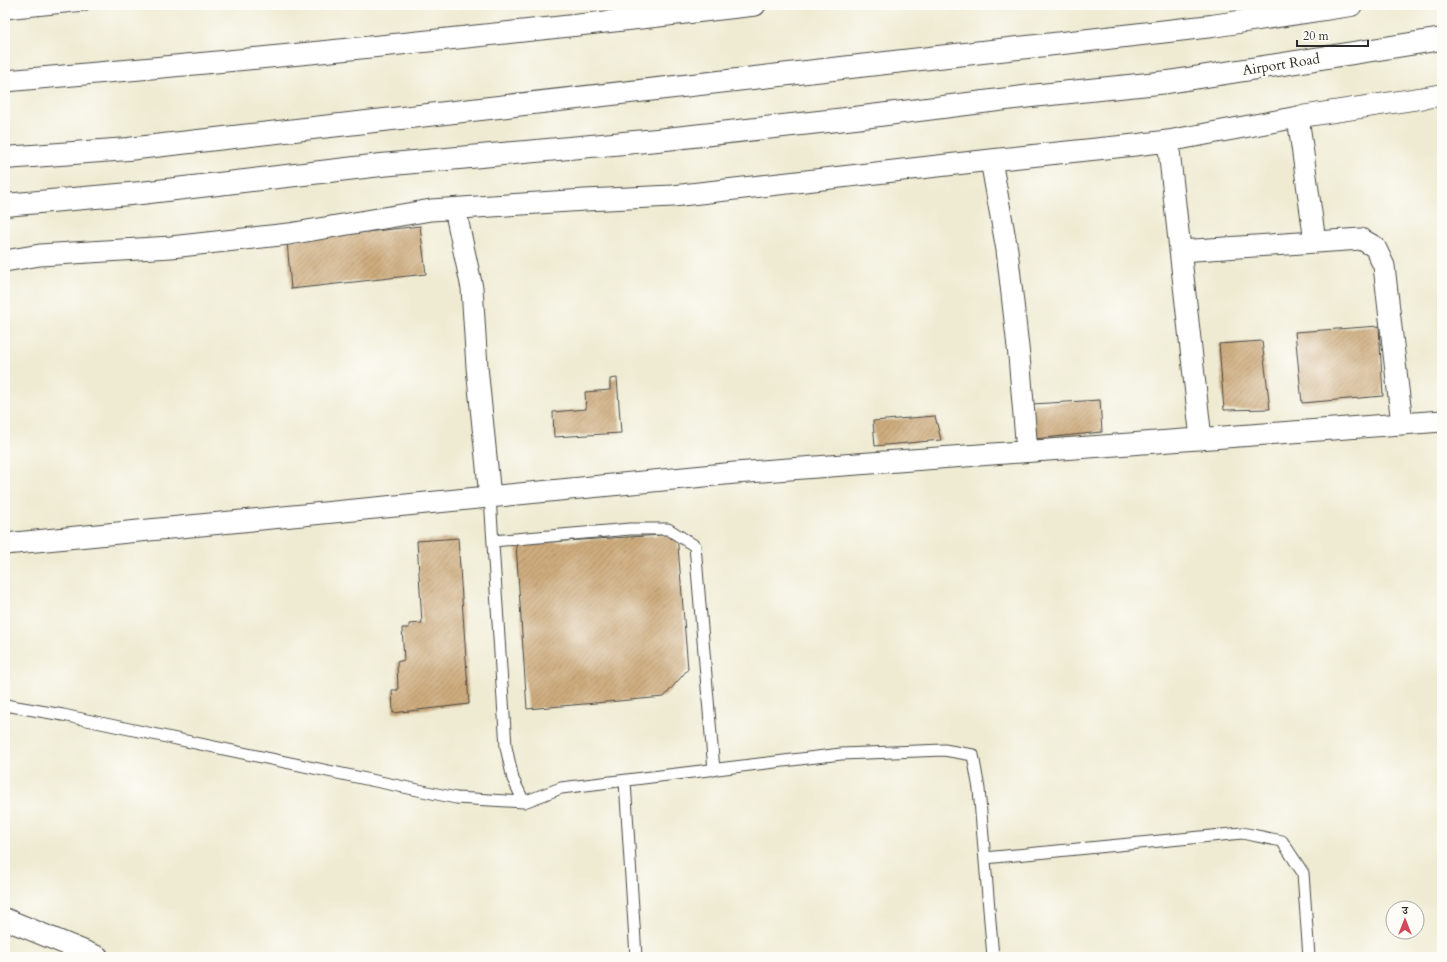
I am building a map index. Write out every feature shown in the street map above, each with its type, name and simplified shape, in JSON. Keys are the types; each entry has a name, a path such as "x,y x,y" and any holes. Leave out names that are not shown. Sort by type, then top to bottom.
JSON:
{"street":[{"path":"5,81 163,68 401,44 755,5"},
{"path":"5,158 128,149 1212,26 1351,5"},
{"name":"Airport Road","path":"5,205 142,193 389,164 657,140 863,117 1031,96 1168,82 1442,39"},
{"path":"5,261 40,255 171,247 289,234 431,210 673,196 1168,141 1298,117 1442,94"},
{"path":"1298,117 1315,242"},
{"path":"1168,141 1201,439"},
{"path":"991,160 1007,250 1019,356 1027,452"},
{"path":"455,209 472,288 477,367 490,497"},
{"path":"1180,251 1361,239 1375,247 1384,266 1402,424"},
{"path":"5,544 735,473 1442,421"},
{"path":"5,919 98,957"}],"lane":[{"path":"5,13 84,5"},
{"path":"490,497 506,747 513,779 524,802"},
{"path":"493,541 630,528 668,528 695,546 714,770"},
{"path":"5,705 63,715 456,798 524,802 561,788 840,754 944,750 973,755 979,789 993,957"},
{"path":"626,781 636,957"},
{"path":"985,858 1242,833 1282,841 1303,873 1309,957"}],"building":[{"path":"420,226 426,274 291,289 287,241"},
{"path":"1379,326 1383,396 1302,403 1295,332"},
{"path":"1262,341 1270,409 1224,410 1219,344"},
{"path":"617,378 621,433 554,437 553,412 586,409 585,392 610,390 610,379"},
{"path":"1100,400 1102,432 1034,439 1032,404"},
{"path":"935,416 941,440 875,446 873,421"},
{"path":"677,534 688,669 664,697 527,709 516,544"},
{"path":"458,538 469,704 393,713 392,690 398,690 397,662 404,660 402,628 409,628 409,624 422,623 417,541"}]}
